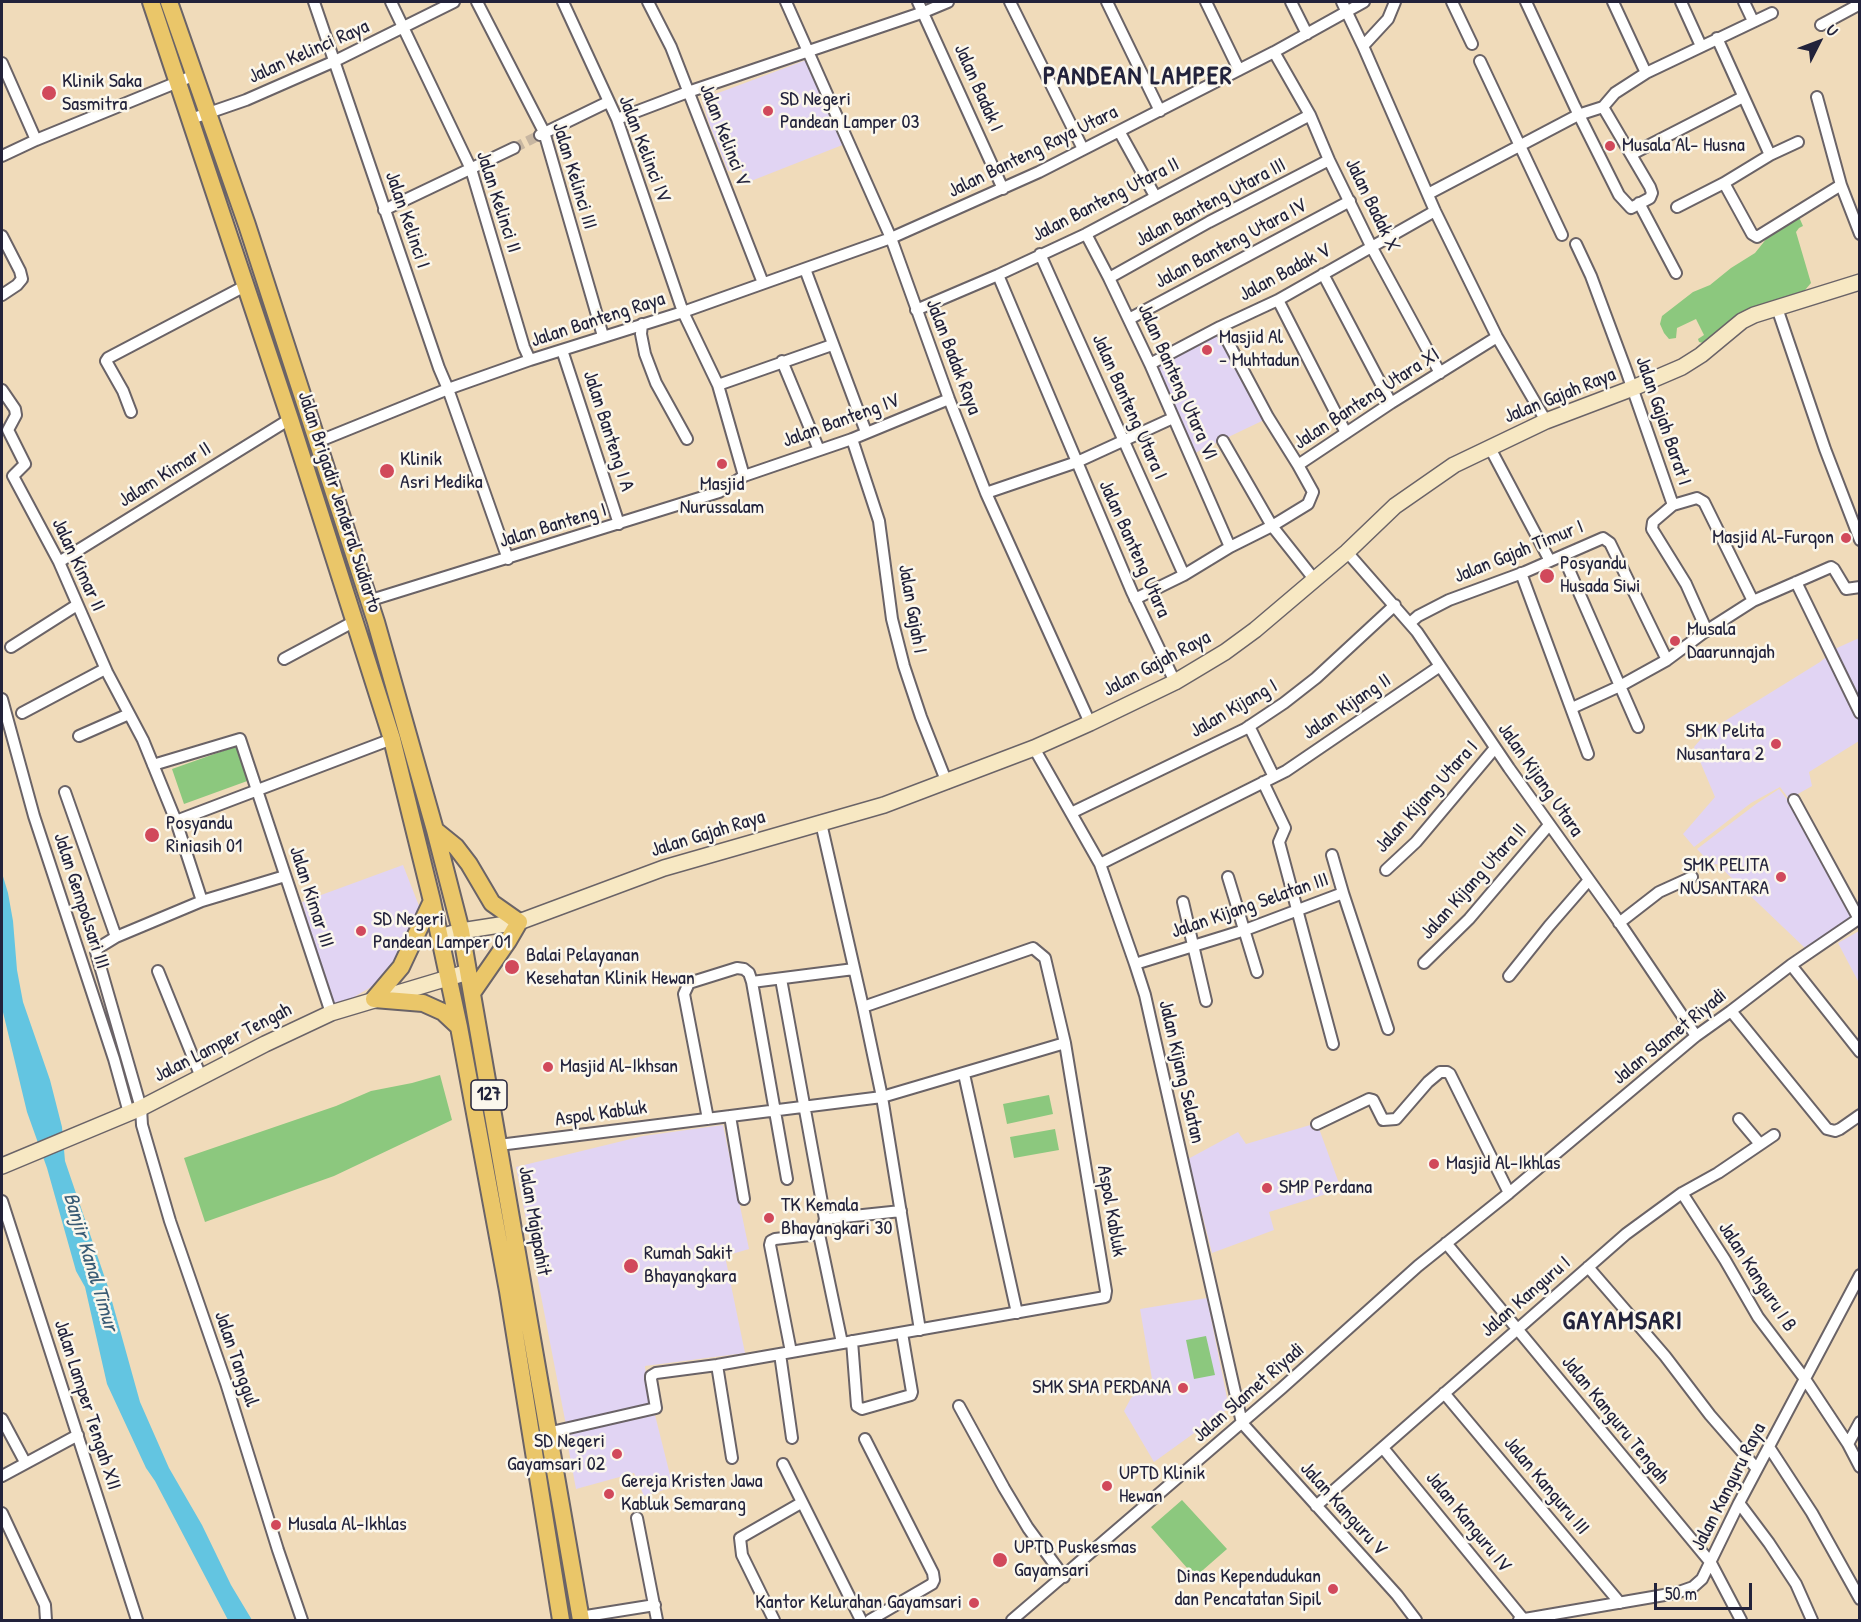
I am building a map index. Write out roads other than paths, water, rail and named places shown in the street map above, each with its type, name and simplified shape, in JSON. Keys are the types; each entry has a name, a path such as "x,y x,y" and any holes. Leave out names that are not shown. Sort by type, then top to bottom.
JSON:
{"main road":[{"name":"Jalan Brigadir Jenderal Sudiarto","path":"151,2 263,336 392,739 432,901"},
{"name":"Jalan Brigadir Jenderal Sudiarto","path":"169,2 208,113 376,622 435,830"},
{"name":"Jalan Gajah Raya","path":"440,937 461,931 519,922 664,868 884,805 947,783 1090,723 1199,669 1255,630 1347,552 1407,496 1454,465 1546,421 1633,388 1690,362 1742,321 1860,282"},
{"path":"263,336 280,329"},
{"path":"435,830 470,864 492,903 519,922 472,993"},
{"name":"Jalan Majapahit","path":"435,830 461,931 580,1619"},
{"path":"374,999 401,967 432,901"},
{"name":"Jalan Majapahit","path":"432,901 459,1027 508,1291 561,1620"},
{"name":"Jalan Lamper Tengah","path":"4,1165 135,1110 331,1013 468,972"},
{"path":"374,999 423,1003 443,1012 459,1027"},
{"path":"508,1291 523,1282"}],"street":[{"name":"Jalan Kelinci I","path":"314,2 439,368 508,559"},
{"name":"Jalan Kelinci II","path":"391,2 471,169 524,347 530,360"},
{"name":"Jalan Kelinci Raya","path":"208,113 246,100 335,61 454,2"},
{"name":"Jalan Kelinci III","path":"477,2 542,134 603,336"},
{"name":"Jalan Kelinci IV","path":"563,2 617,119 683,312 718,385 744,476"},
{"name":"Jalan Kelinci V","path":"648,2 671,48 763,283"},
{"name":"Jalan Badak Raya","path":"786,2 891,238 949,399 987,493 1090,723"},
{"name":"Jalan Badak I","path":"918,2 1003,189"},
{"path":"617,119 948,2"},
{"path":"1010,2 1083,149"},
{"path":"1107,2 1160,111"},
{"path":"1206,2 1239,70"},
{"path":"1291,2 1307,34"},
{"path":"1342,2 1364,46 1435,211 1497,337 1546,421"},
{"name":"Jalan Banteng Raya Utara","path":"891,238 1003,189 1160,111 1364,2"},
{"path":"1364,46 1388,19 1395,2"},
{"path":"1452,2 1472,44"},
{"path":"1526,2 1578,115 1619,195 1631,208 1650,198 1652,193 1603,106"},
{"path":"1613,2 1646,73"},
{"path":"1681,2 1701,46"},
{"path":"1744,2 1753,21"},
{"path":"1821,24 1860,4"},
{"path":"1428,194 1578,115 1603,106 1615,93 1646,73 1772,13"},
{"path":"1717,38 1770,155"},
{"name":"Jalan Badak X","path":"1274,52 1310,115 1371,246 1440,373"},
{"path":"1480,61 1562,235"},
{"path":"2,63 36,140"},
{"path":"2,156 195,75"},
{"path":"1632,154 1743,97"},
{"path":"1817,97 1841,185 1860,234"},
{"path":"542,134 608,102"},
{"path":"191,119 208,113"},
{"name":"Jalan Banteng Utara II","path":"916,310 1086,234 1310,115"},
{"path":"1119,131 1155,196"},
{"path":"1677,207 1798,142"},
{"path":"384,210 514,148"},
{"name":"Jalan Banteng Utara III","path":"1109,278 1209,222 1329,160"},
{"path":"1724,183 1752,234 1757,237 1841,185"},
{"name":"Jalan Banteng Utara IV","path":"1129,319 1350,201"},
{"path":"1639,203 1676,273"},
{"name":"Jalan Badak V","path":"1150,364 1278,300 1435,211"},
{"name":"Jalan Banteng Utara VI","path":"1086,234 1150,364 1230,547"},
{"path":"2,236 22,279 2,295"},
{"name":"Jalan Banteng Raya","path":"317,442 448,389 603,336 683,312 891,238"},
{"name":"Jalan Gajah Barat I","path":"1576,244 1591,276 1633,388 1673,505 1653,522 1652,529 1686,584 1707,630"},
{"name":"Jalan Banteng Utara I","path":"1040,254 1184,575"},
{"path":"805,269 866,432"},
{"path":"1323,274 1391,403"},
{"name":"Jalan Banteng Utara","path":"998,275 1135,599 1175,682"},
{"path":"131,412 123,391 106,361 108,358 245,286"},
{"path":"1278,300 1347,433"},
{"path":"1777,308 1825,449 1860,540"},
{"path":"642,324 641,334 645,354 656,383 687,439"},
{"path":"1220,327 1268,417 1298,465"},
{"name":"Jalan Banteng Utara XI","path":"1135,599 1184,575 1308,504 1313,492 1298,465 1391,403 1497,337"},
{"path":"718,385 832,345"},
{"name":"Jalan Banteng I A","path":"562,350 619,524"},
{"path":"782,361 819,450"},
{"name":"Jalan Kimar II","path":"2,390 15,410 16,415 8,430 25,464 13,476 59,562 106,670 143,740 176,821 202,901"},
{"name":"Jalan Banteng IV","path":"744,476 852,439 949,399"},
{"name":"Jalan Banteng Utara","path":"987,493 1077,462 1173,418"},
{"name":"Jalam Kimar II","path":"59,562 290,419"},
{"name":"Jalan Gajah I","path":"852,439 879,521 892,619 904,666 947,783"},
{"path":"1223,441 1272,526 1314,579"},
{"path":"1490,448 1550,561"},
{"name":"Jalan Banteng I","path":"368,601 719,492 744,476"},
{"path":"1673,505 1697,498 1704,502 1753,601"},
{"name":"Jalan Gajah Timur I","path":"1410,623 1418,616 1449,600 1521,573 1603,538 1606,539 1667,660"},
{"name":"Jalan Kijang Utara","path":"1347,552 1410,623 1696,1036"},
{"path":"1563,556 1638,727"},
{"path":"1572,708 1620,686 1667,660 1707,630 1753,601 1831,567 1846,589 1860,587"},
{"path":"1521,573 1588,754"},
{"path":"1796,582 1860,713"},
{"path":"11,646 77,605"},
{"name":"Jalan Kijang I","path":"1071,813 1249,726 1316,678 1395,605"},
{"path":"284,659 355,621"},
{"name":"Jalan Kijang II","path":"1100,864 1286,771 1440,666"},
{"path":"22,713 106,670"},
{"name":"Jalan Gempolsari III","path":"2,699 34,816 114,1059 135,1110"},
{"path":"79,736 129,714"},
{"path":"1249,726 1274,777"},
{"name":"Jalan Kimar III","path":"153,765 240,739 331,1013"},
{"path":"176,821 392,739"},
{"name":"Jalan Kijang Utara I","path":"1386,870 1416,842 1495,747"},
{"name":"Jalan Kijang Selatan","path":"1034,748 1100,864 1145,995 1242,1423"},
{"path":"1263,782 1285,828 1279,842 1333,1044"},
{"path":"65,792 116,937"},
{"path":"1794,801 1859,918"},
{"path":"821,823 882,1097 920,1329"},
{"name":"Jalan Kijang Utara II","path":"1424,963 1469,919 1549,825"},
{"path":"1332,855 1343,893"},
{"path":"135,1110 96,952 98,948 116,937 202,901 285,876"},
{"path":"1228,877 1257,972"},
{"path":"1619,923 1659,892 1692,878"},
{"path":"1509,976 1589,880"},
{"name":"Jalan Kijang Selatan III","path":"1135,964 1245,930 1343,893 1388,1029"},
{"path":"1183,902 1206,1001"},
{"name":"Jalan Slamet Riyadi","path":"1012,1620 1242,1423 1446,1243 1696,1036 1791,965 1859,918"},
{"name":"Aspol Kabluk","path":"547,1433 656,1408 651,1376 656,1373 717,1365 1105,1297 1106,1291 1065,1043 1045,958 1033,948 863,1007"},
{"path":"1791,965 1860,1052"},
{"path":"708,1119 684,994 688,982 738,968 744,969 749,973 752,982 788,1179"},
{"path":"752,982 854,969"},
{"path":"158,971 201,1077"},
{"path":"781,979 825,1219 819,1234 847,1342 858,1406 862,1409 911,1395 902,1333"},
{"path":"1731,1011 1827,1129 1834,1131 1840,1129 1860,1115"},
{"name":"Aspol Kabluk","path":"499,1145 882,1097 1065,1043"},
{"path":"1317,1124 1369,1099 1373,1100 1383,1120 1393,1120 1398,1118 1428,1082 1440,1072 1448,1072 1509,1193"},
{"path":"964,1074 1017,1313"},
{"name":"Jalan Tanggul","path":"135,1110 142,1125 170,1221 230,1394 302,1620"},
{"path":"730,1116 744,1199"},
{"path":"1738,1119 1760,1144"},
{"name":"Jalan Kanguru I","path":"1316,1506 1626,1234 1682,1193 1718,1173 1774,1135"},
{"name":"Jalan Kanguru I B","path":"1682,1193 1758,1317 1804,1379 1848,1444 1860,1467"},
{"name":"Jalan Lamper Tengah XII","path":"2,1202 137,1620"},
{"path":"825,1219 901,1211"},
{"path":"792,1438 786,1353 770,1245 775,1239 819,1234"},
{"name":"Jalan Kanguru Tengah","path":"1446,1243 1710,1563 1741,1620"},
{"path":"1588,1267 1665,1356 1710,1415 1757,1469"},
{"name":"Jalan Kanguru Raya","path":"1519,1620 1683,1591 1693,1587 1702,1579 1739,1503 1858,1278"},
{"path":"717,1365 732,1458"},
{"name":"Jalan Kanguru III","path":"1444,1393 1620,1603"},
{"path":"959,1406 1010,1498 1064,1577"},
{"path":"2,1419 25,1462"},
{"path":"1848,1444 1860,1422"},
{"name":"Jalan Kanguru V","path":"1242,1423 1397,1595 1416,1620"},
{"path":"2,1476 78,1434"},
{"path":"865,1439 933,1573 934,1580 932,1584 870,1620"},
{"path":"1769,1447 1812,1513 1860,1599"},
{"name":"Jalan Kanguru IV","path":"1383,1448 1524,1620"},
{"path":"783,1464 861,1620"},
{"path":"774,1620 742,1555 740,1538 801,1503"},
{"path":"1739,1503 1796,1584 1812,1620"},
{"path":"2,1513 45,1605 46,1620"},
{"path":"637,1518 657,1620"},
{"path":"580,1619 655,1605"}],"water":[{"name":"Banjir Kanal Timur","path":"2,873 13,921 17,970 23,1002 50,1080 62,1127 65,1161 108,1287 140,1402 169,1468 252,1620 228,1620 146,1468 107,1384 85,1287 76,1271 47,1168 27,1112 2,1008"}],"tunnel":[{"path":"514,148 540,135"}],"place":[{"name":"Klinik Saka Sasmitra","path":"49,93"},
{"name":"SD Negeri Pandean Lamper 03","path":"768,111"},
{"name":"Musala Al- Husna","path":"1610,146"},
{"name":"Masjid Al - Muhtadun","path":"1207,350"},
{"name":"Masjid Nurussalam","path":"722,464"},
{"name":"Klinik Asri Medika","path":"387,471"},
{"name":"Masjid Al-Furqon","path":"1846,538"},
{"name":"Posyandu Husada Siwi","path":"1547,576"},
{"name":"Musala Daarunnajah","path":"1675,641"},
{"name":"SMK Pelita Nusantara 2","path":"1776,744"},
{"name":"Posyandu Riniasih 01","path":"152,835"},
{"name":"SMK PELITA NUSANTARA","path":"1781,877"},
{"name":"SD Negeri Pandean Lamper 01","path":"361,931"},
{"name":"Balai Pelayanan Kesehatan Klinik Hewan","path":"512,967"},
{"name":"Masjid Al-Ikhsan","path":"548,1067"},
{"name":"Masjid Al-Ikhlas","path":"1434,1164"},
{"name":"SMP Perdana","path":"1267,1188"},
{"name":"TK Kemala Bhayangkari 30","path":"769,1218"},
{"name":"Rumah Sakit Bhayangkara","path":"631,1266"},
{"name":"SMK SMA PERDANA","path":"1183,1388"},
{"name":"SD Negeri Gayamsari 02","path":"617,1454"},
{"name":"UPTD Klinik Hewan","path":"1107,1486"},
{"name":"Gereja Kristen Jawa Kabluk Semarang","path":"609,1494"},
{"name":"Musala Al-Ikhlas","path":"276,1525"},
{"name":"UPTD Puskesmas Gayamsari","path":"1000,1560"},
{"name":"Dinas Kependudukan dan Pencatatan Sipil","path":"1333,1589"},
{"name":"Kantor Kelurahan Gayamsari","path":"974,1603"}],"district":[{"name":"PANDEAN LAMPER","path":"1138,77"},
{"name":"GAYAMSARI","path":"1623,1322"}]}
